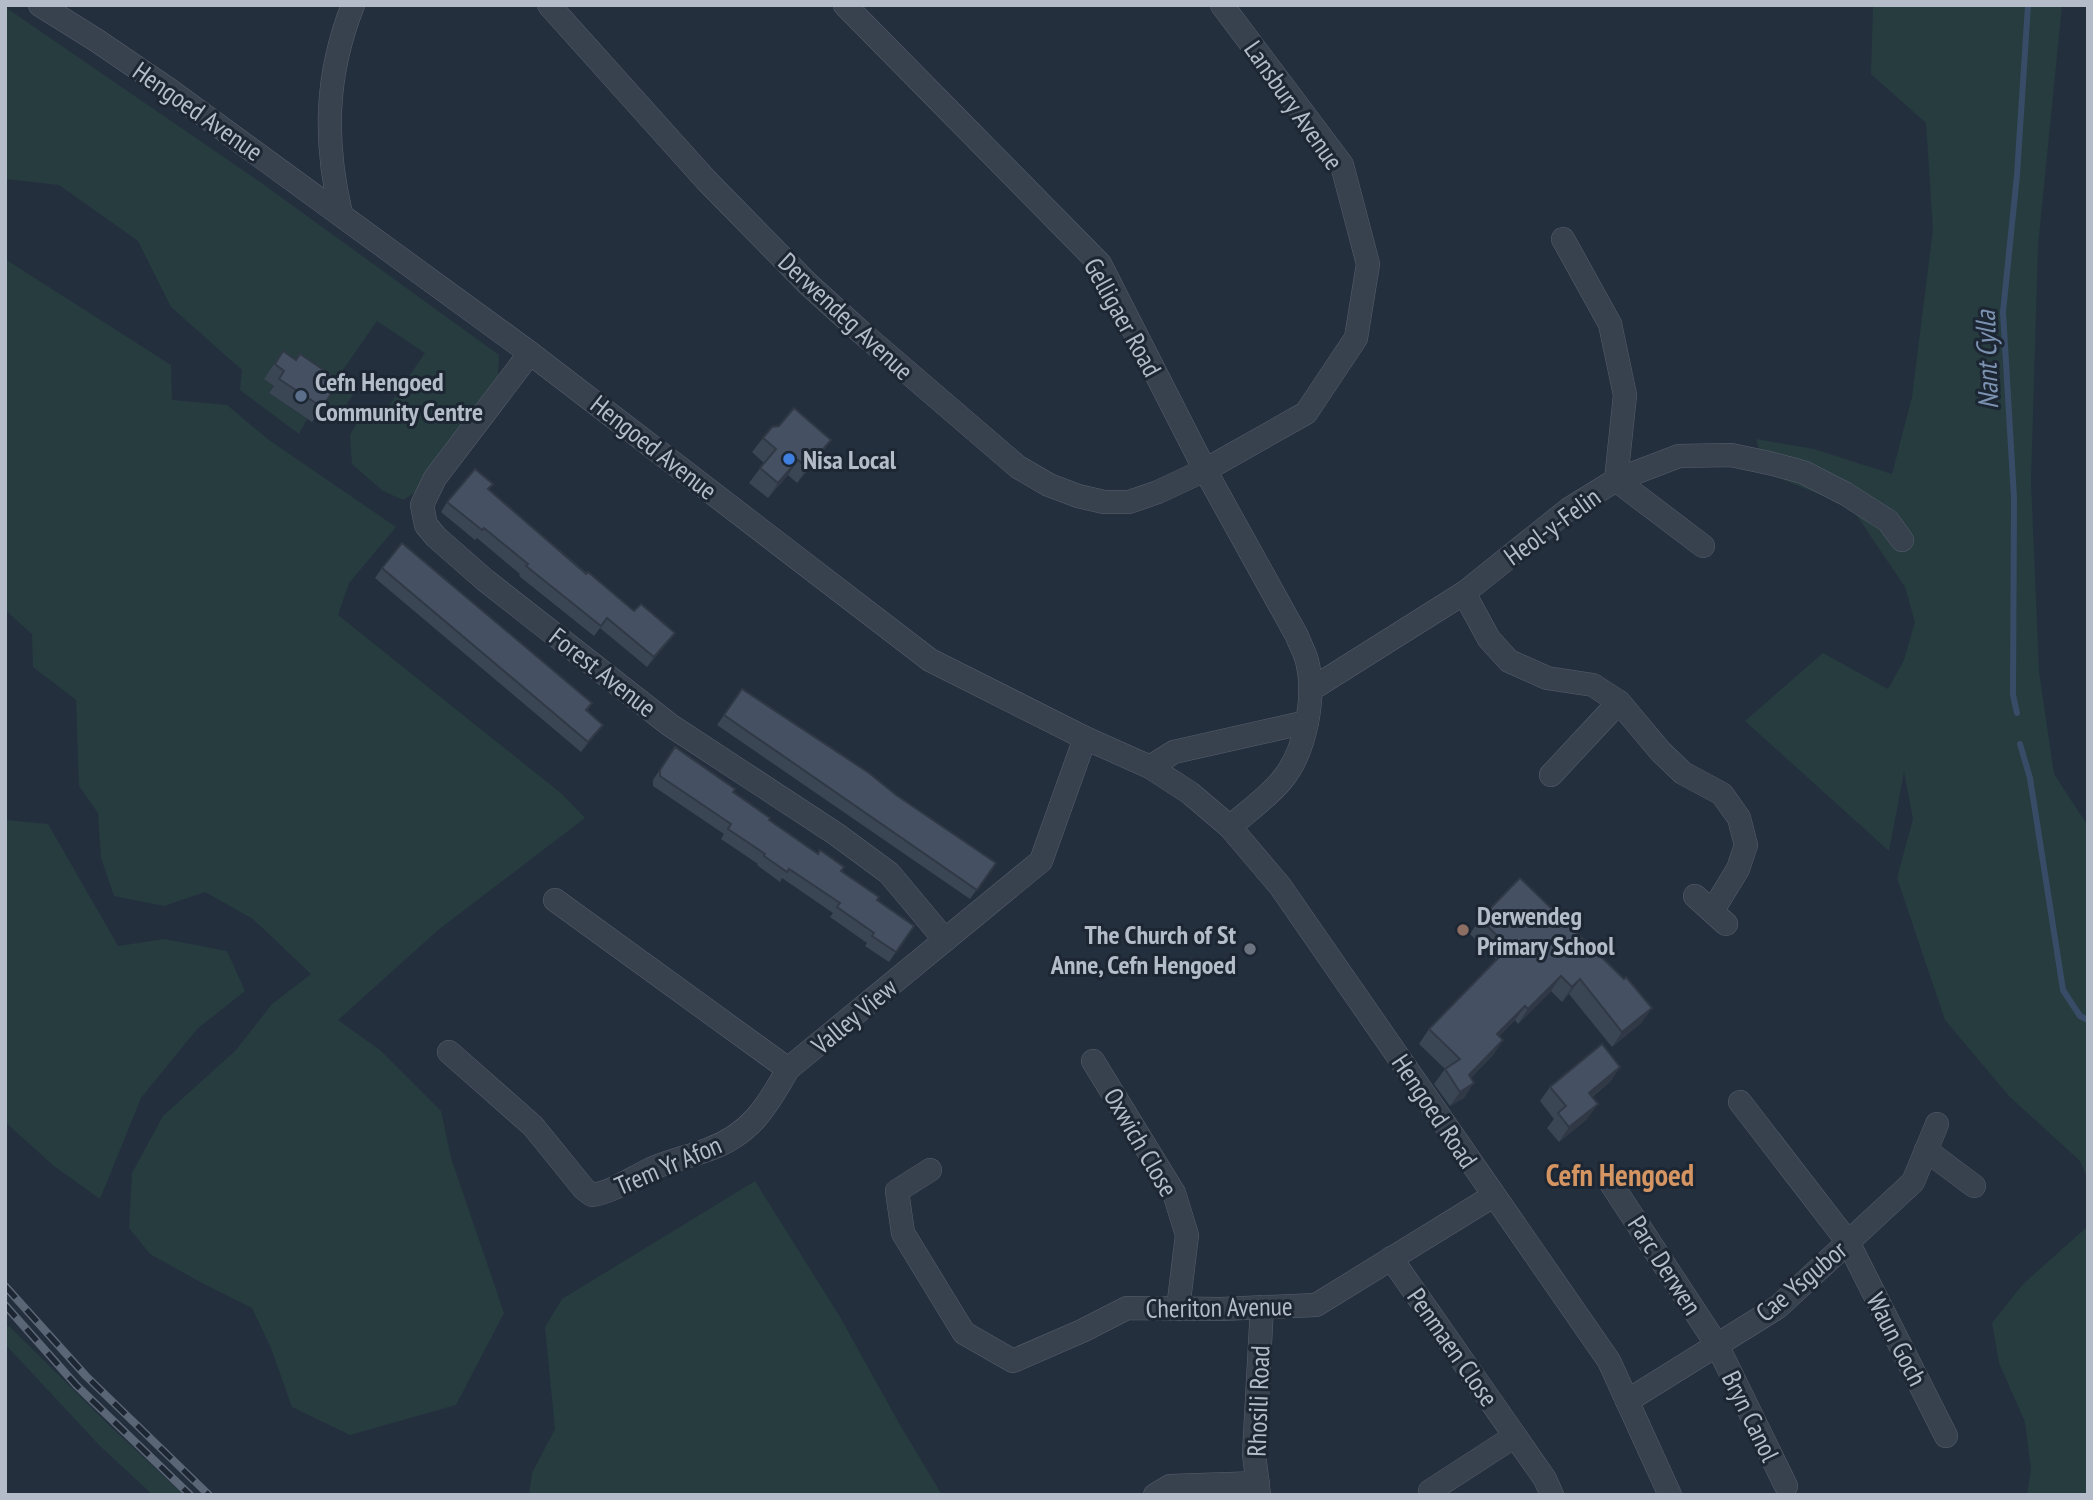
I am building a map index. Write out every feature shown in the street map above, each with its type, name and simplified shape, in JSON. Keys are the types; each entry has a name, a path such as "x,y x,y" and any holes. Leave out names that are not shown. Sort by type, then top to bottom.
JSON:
{"street":[{"name":"Hengoed Avenue","path":"40,5 168,89 530,353 930,660 1085,738 1150,766"},
{"path":"341,214 329,141 331,80 353,5"},
{"name":"Derwendeg Avenue","path":"549,5 706,180 808,284 1018,467 1049,485 1104,502 1129,502 1206,470"},
{"name":"Gelligaer Road","path":"845,5 1100,264 1206,470 1297,636 1307,661 1310,690 1307,722 1298,751 1283,780 1230,827"},
{"name":"Lansbury Avenue","path":"1206,470 1306,413 1356,338 1368,264 1342,165 1222,5"},
{"name":"Heol-y-Felin","path":"1310,690 1464,593 1569,509 1616,480 1625,395 1610,324 1563,239"},
{"name":"Forest Avenue","path":"530,353 435,478 422,505 426,525 485,580 670,726 836,834 889,873 945,940"},
{"path":"1616,480 1679,456 1731,455 1802,472 1846,494 1888,521 1902,540"},
{"path":"1616,480 1703,546"},
{"path":"1464,593 1489,639 1509,661 1547,678 1593,685 1619,702 1683,774 1722,794 1739,818 1746,845 1720,917 1695,896"},
{"path":"1551,775 1619,702"},
{"path":"1150,766 1174,752 1307,722"},
{"name":"Valley View","path":"555,900 788,1069 1041,861 1085,738"},
{"name":"Hengoed Road","path":"1150,766 1190,793 1230,827 1280,886 1609,1361 1670,1495"},
{"name":"Trem Yr Afon","path":"450,1052 533,1126 584,1189 592,1195 602,1194 653,1168 710,1149 735,1136 759,1118 788,1069"},
{"name":"Oxwich Close","path":"1093,1061 1174,1193 1187,1235 1178,1309"},
{"name":"Waun Goch","path":"1740,1102 1848,1242 1946,1436"},
{"name":"Cae Ysgubor","path":"1627,1401 1778,1307 1913,1182 1937,1124"},
{"path":"1926,1150 1974,1186"},
{"name":"Cheriton Avenue","path":"930,1170 897,1191 903,1233 964,1333 1013,1361 1127,1308 1316,1305 1493,1196"},
{"name":"Parc Derwen","path":"1612,1185 1717,1345"},
{"name":"Penmaen Close","path":"1391,1258 1545,1479 1552,1495"},
{"name":"Rhosili Road","path":"1258,1489 1254,1454 1262,1307"},
{"name":"Bryn Canol","path":"1717,1345 1786,1486"},
{"path":"1430,1491 1515,1436"},
{"path":"1155,1495 1170,1486 1258,1489"}],"green space":[{"path":"1873,5 2062,5 2038,245 2031,481 2039,672 2054,774 2088,826 2088,1180 2080,1161 2009,1096 1945,1020 1897,878 1913,819 1904,772 1889,851 1745,721 1823,653 1888,689 1904,660 1915,622 1905,587 1851,507 1766,473 1756,439 1814,449 1892,474 1912,397 1933,230 1926,123 1871,74"},
{"path":"5,7 260,182 499,355 498,375 414,493 403,500 383,491 352,464 350,435 362,414 377,423 425,353 377,321 338,377 356,390 337,419 322,408 274,386 269,393 307,419 299,434 240,390 242,370 171,307 138,241 59,185 5,179"},
{"path":"5,259 171,365 172,400 227,405 269,440 396,527 349,583 338,615 562,794 585,818 438,930 338,1020 380,1050 441,1111 451,1158 504,1313 456,1405 350,1435 292,1407 271,1348 252,1308 150,1254 129,1228 132,1173 163,1116 236,1050 272,1004 311,974 253,919 205,892 164,906 114,896 101,858 98,813 79,786 76,700 33,667 32,634 5,610"},
{"path":"5,820 48,824 118,946 164,939 227,951 245,991 197,1029 141,1098 100,1199 54,1166 5,1122"},
{"path":"755,1181 840,1317 942,1495 529,1495 532,1473 555,1429 545,1327 562,1299"},
{"path":"2088,1226 2088,1495 2027,1495 2031,1469 2025,1422 1999,1363 1992,1323 2023,1284"},
{"path":"9,1326 184,1495 153,1495 100,1446 5,1344 5,1328"}],"building":[{"path":"283,351 296,360 300,354 340,381 322,407 279,379 284,371 275,364"},
{"name":"Nisa Local","path":"794,408 831,440 807,468 798,460 778,483 760,468 776,449 763,438 772,427 779,426"},
{"path":"475,469 493,484 488,489 586,574 588,572 634,611 641,604 675,633 654,657 607,618 601,626 526,566 528,564 484,528 482,530 447,502"},
{"path":"402,543 592,703 586,710 603,725 588,742 382,568"},
{"path":"742,689 869,773 896,795 996,863 977,890 724,715"},
{"path":"675,747 735,789 733,792 770,818 769,820 818,854 820,850 844,867 841,871 879,897 877,900 914,926 896,952 837,907 840,903 764,856 765,854 728,829 731,824 660,776 660,770"},
{"path":"1520,878 1624,979 1626,977 1652,1008 1622,1032 1580,979 1572,987 1561,976 1528,1009 1525,1006 1497,1034 1503,1040 1469,1075 1474,1083 1460,1092 1445,1069 1460,1059 1429,1029 1509,947 1480,919"},
{"path":"1602,1044 1620,1067 1589,1093 1598,1104 1569,1127 1558,1113 1566,1106 1550,1087"}],"waterway":[{"name":"Nant Cylla","path":"2017,713 2013,695 2014,498 2003,312 2017,175 2028,5"},
{"name":"Nant Cylla","path":"2020,744 2030,778 2063,990 2080,1016 2088,1020"}],"railway":[{"path":"5,1286 86,1376 209,1495"},
{"path":"5,1305 76,1385 190,1495"}],"place":[{"name":"Cefn Hengoed Community Centre","path":"301,396"},
{"name":"Nisa Local","path":"789,459"},
{"name":"Derwendeg Primary School","path":"1463,930"},
{"name":"The Church of St Anne, Cefn Hengoed","path":"1250,949"}],"district":[{"name":"Cefn Hengoed","path":"1620,1174"}]}
